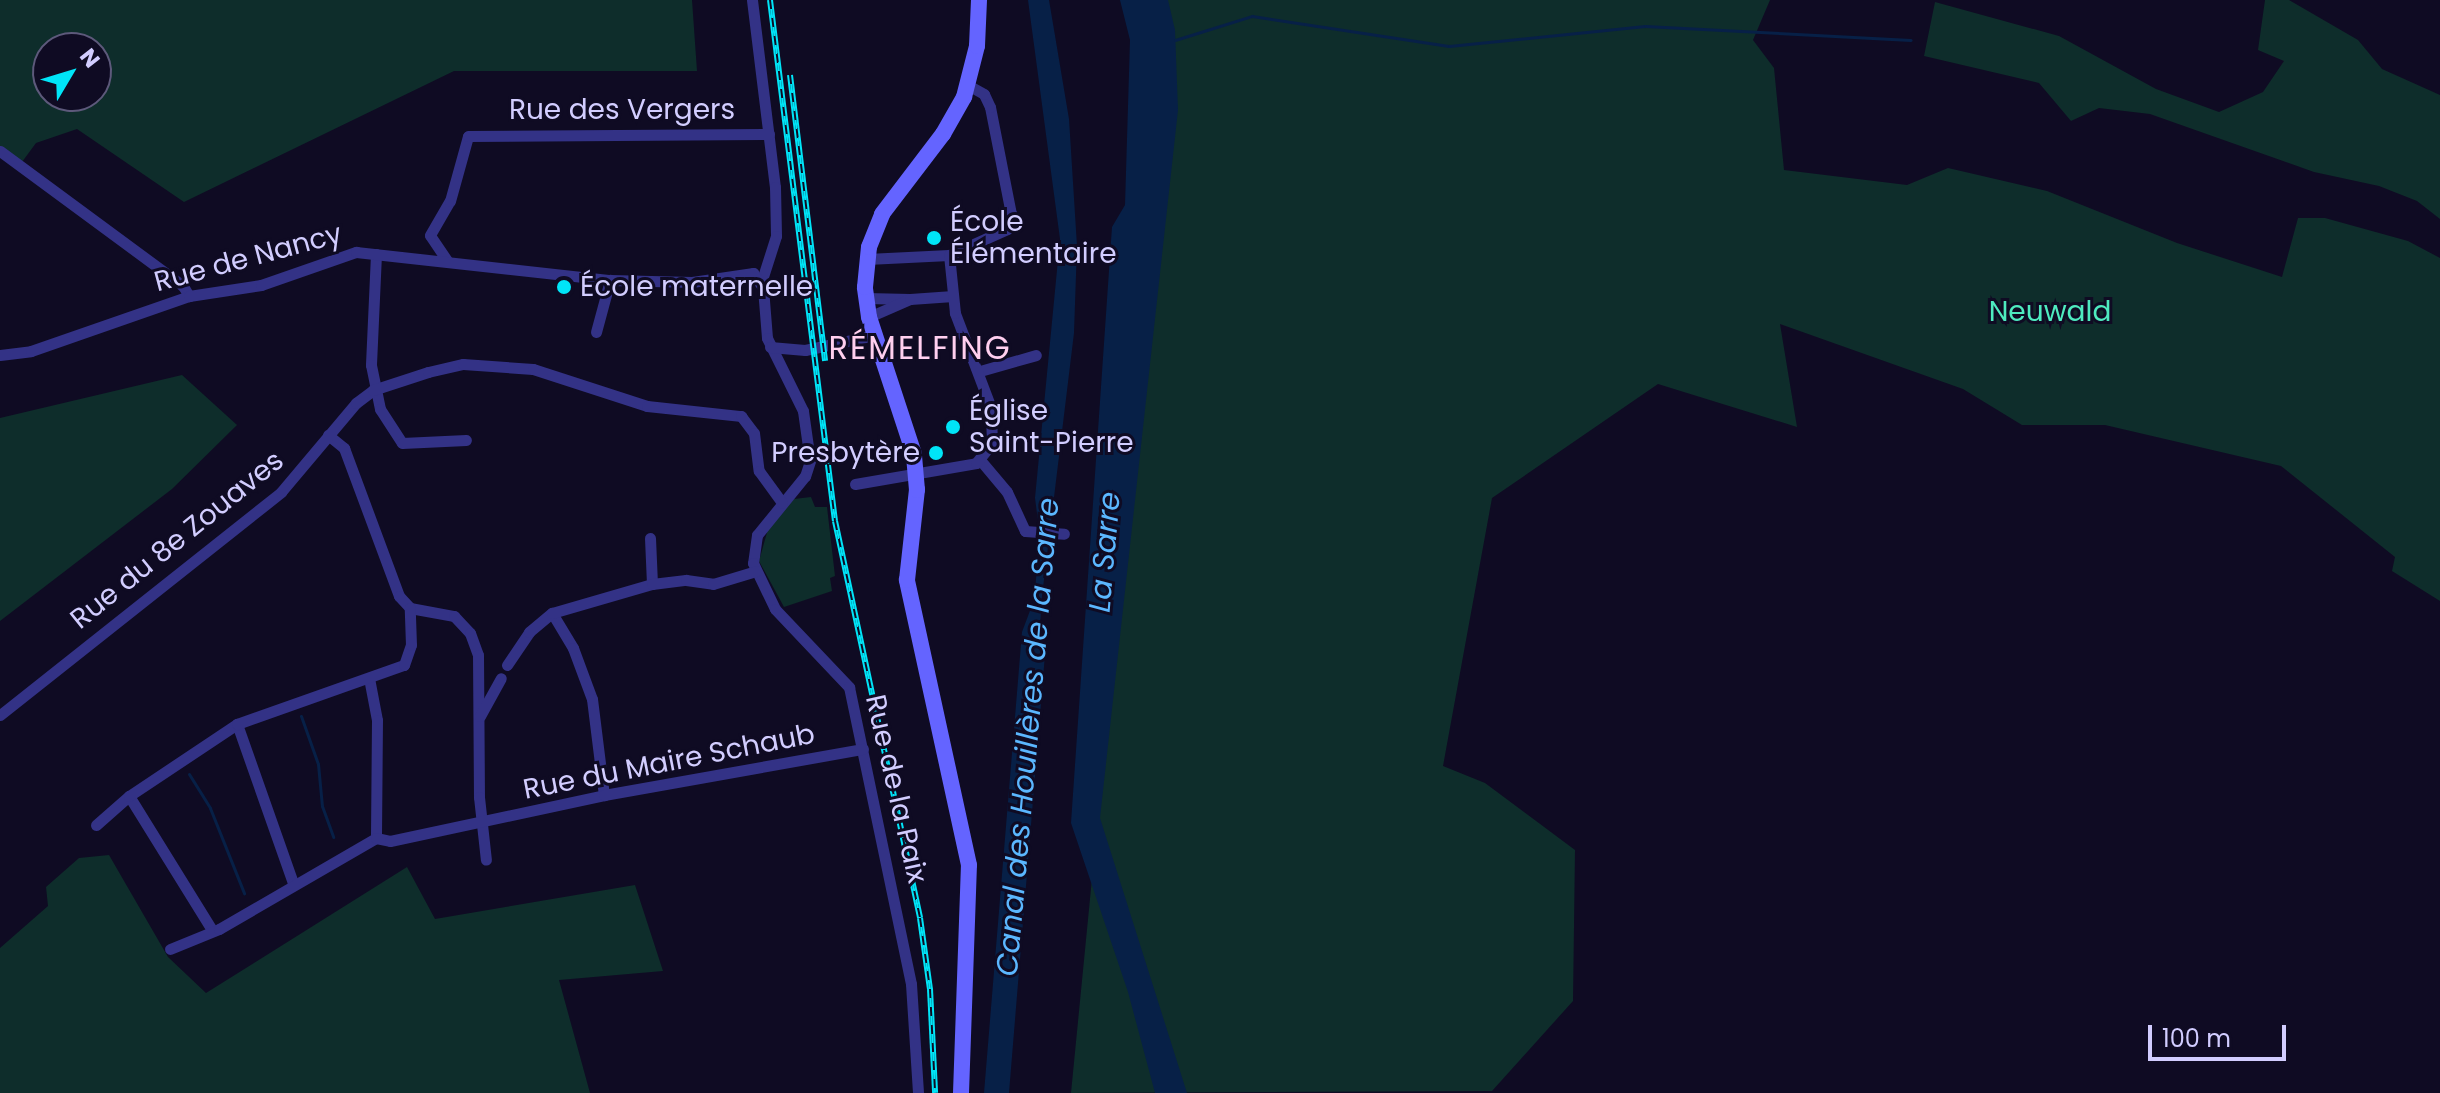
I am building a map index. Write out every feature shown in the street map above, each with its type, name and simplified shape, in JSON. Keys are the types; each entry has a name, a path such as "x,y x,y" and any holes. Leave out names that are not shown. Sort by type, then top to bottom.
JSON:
{"street":[{"path":"507,665 529,632 552,613 652,584 686,580 713,584 756,571 754,543 805,476 810,461 803,411 770,347 757,278 772,253 776,213 752,0"},
{"path":"961,1093 969,865 907,580 917,476 912,445 869,317 866,298 867,259 887,204 943,134 968,85 977,46 979,0"},
{"path":"867,259 949,255 998,236 1011,214 989,103 968,85"},
{"name":"Rue des Vergers","path":"448,262 431,244 430,235 452,195 462,143 474,135 769,134"},
{"path":"0,151 183,286 189,296"},
{"name":"Rue de Nancy","path":"0,355 31,351 189,296 261,285 343,254 390,255 610,280 692,282 757,278"},
{"path":"376,254 376,389 402,443 466,440"},
{"path":"377,274 390,255"},
{"path":"855,484 917,476 981,461 992,443 993,424 980,371 955,313 949,255"},
{"path":"596,332 610,280"},
{"path":"866,298 953,296"},
{"path":"869,317 910,299"},
{"path":"770,347 798,351 875,335"},
{"path":"779,363 798,351"},
{"path":"980,371 1036,355"},
{"name":"Rue du 8e Zouaves","path":"0,715 243,525 306,468 328,435 376,389 463,364 533,369 647,406 741,416 754,433 759,471 782,503"},
{"path":"328,435 344,448 399,596 410,608 454,616 470,633 478,655 479,797 486,860"},
{"path":"981,461 1007,492 1029,531 1061,534"},
{"path":"650,538 652,584"},
{"name":"Rue de la Paix","path":"756,571 775,609 846,681 863,749 914,1005 918,1093"},
{"path":"96,825 129,796 237,724 404,665 411,645 410,608"},
{"path":"552,613 573,648 592,699 604,795"},
{"path":"170,949 212,930 376,838 377,720 369,678"},
{"path":"479,717 501,678"},
{"path":"237,724 293,883"},
{"name":"Rue du Maire Schaub","path":"376,838 390,841 604,795 863,749"},
{"path":"129,796 212,930"}],"green space":[{"path":"0,0 692,0 697,71 454,71 184,202 77,129 36,143 22,162 0,154"},
{"name":"Neuwald","path":"1150,0 1770,0 1753,40 1774,68 1784,170 1907,185 1948,168 2047,191 2177,243 2282,277 2298,218 2325,218 2408,241 2440,258 2440,601 2392,571 2395,557 2281,466 2105,425 2022,425 1963,389 1780,324 1797,427 1658,384 1492,498 1443,766 1485,783 1575,850 1573,1001 1492,1091 1071,1093 1109,705"},
{"path":"2265,0 2289,0 2358,40 2382,69 2440,95 2440,219 2417,201 2379,186 2314,172 2150,114 2099,108 2071,121 2039,83 1924,56 1935,2 2059,36 2156,89 2219,112 2263,92 2284,61 2258,50"},
{"path":"182,375 237,425 172,489 0,621 0,418"},
{"path":"811,497 815,507 827,507 835,576 830,578 832,591 784,607 759,561 768,529 794,499"},
{"path":"109,855 168,957 206,993 407,867 435,919 635,885 663,971 559,980 590,1093 0,1093 0,948 48,906 46,887 79,858"}],"water":[{"name":"Canal des Houillères de la Sarre","path":"1028,0 1049,0 1069,119 1077,246 1074,333 1042,596 1039,641 1046,642 1009,1093 984,1093 1022,632 1034,600 1040,537 1035,498 1060,239"},
{"name":"La Sarre","path":"1120,0 1168,0 1175,30 1178,110 1100,818 1187,1093 1155,1093 1128,992 1071,823 1112,227 1125,205 1130,40"}],"waterway":[{"path":"1175,40 1252,16 1449,46 1645,26 1911,40"},
{"path":"301,716 318,764 322,806 333,837"},
{"path":"189,774 210,808 244,893"}],"railway":[{"path":"770,0 835,521 920,918 930,989 935,1093"},
{"path":"790,75 825,361"}],"place":[{"name":"École Élémentaire","path":"934,238"},
{"name":"École maternelle","path":"564,287"},
{"name":"Église Saint-Pierre","path":"953,427"},
{"name":"Presbytère","path":"936,453"}],"district":[{"name":"RÉMELFING","path":"920,348"}]}
